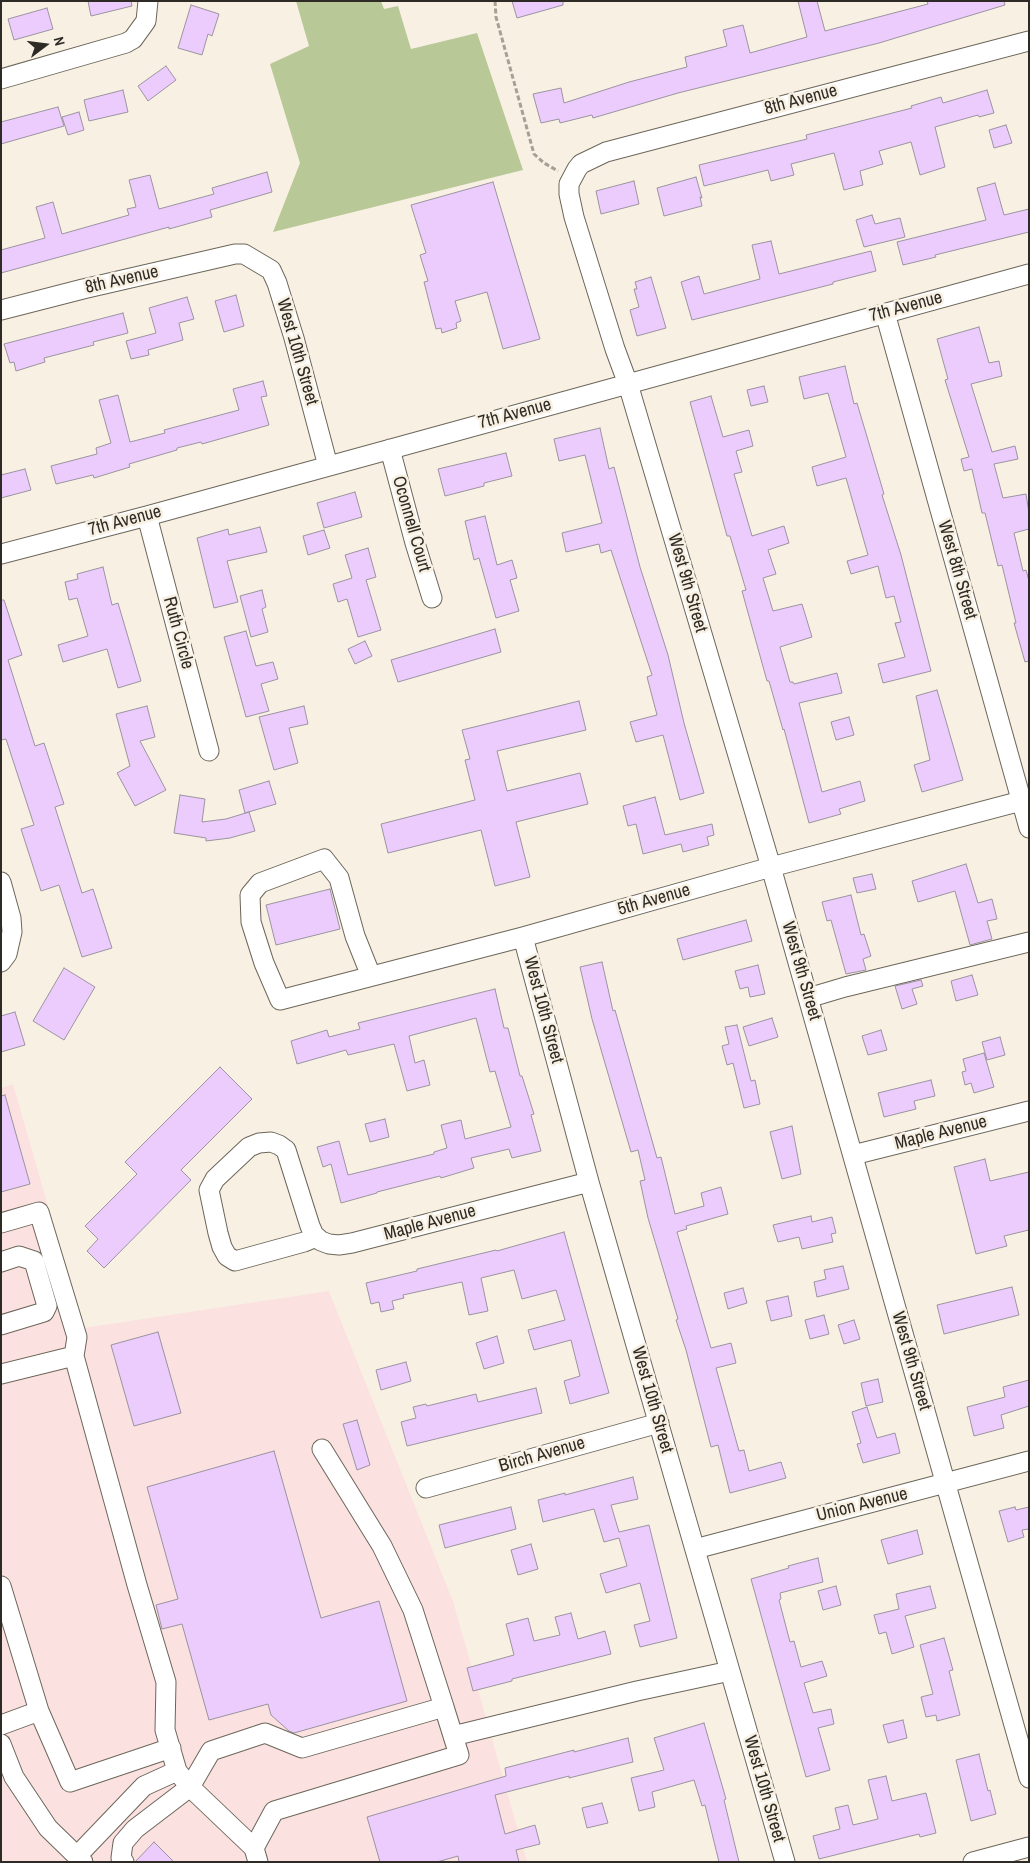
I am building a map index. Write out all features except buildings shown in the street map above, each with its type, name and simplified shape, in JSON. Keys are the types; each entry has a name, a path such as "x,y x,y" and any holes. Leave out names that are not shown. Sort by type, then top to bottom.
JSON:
{"street":[{"path":"1,79 126,43 134,39 146,21 148,1"},
{"name":"8th Avenue","path":"575,174 581,164 606,152 1029,40"},
{"name":"West 9th Street","path":"575,174 569,184 574,217 615,349 628,384 771,867 1029,1778"},
{"name":"8th Avenue","path":"1,310 112,282 235,254 244,254"},
{"name":"West 10th Street","path":"244,254 271,270 277,283 294,338 328,466"},
{"name":"7th Avenue","path":"1,554 147,516 1029,274"},
{"name":"West 8th Street","path":"885,313 1025,800 1029,828"},
{"name":"Oconnell Court","path":"390,449 432,598"},
{"name":"Ruth Circle","path":"147,516 209,751"},
{"name":"5th Avenue","path":"371,976 355,936 339,878 324,859 260,883 250,895 251,922 264,963 280,1000 523,937 771,867 1025,800"},
{"path":"1,882 11,918 12,932 7,954 1,962"},
{"name":"West 10th Street","path":"523,937 589,1182 785,1862"},
{"path":"808,998 845,987 1029,942"},
{"name":"Maple Avenue","path":"853,1156 1029,1112"},
{"path":"271,1142 279,1145 286,1150 310,1226 316,1237 235,1261 227,1256 222,1247 209,1190 214,1179 249,1147 259,1143 271,1142"},
{"name":"Maple Avenue","path":"316,1237 329,1244 352,1243 589,1182"},
{"path":"1,1223 39,1212 78,1337 74,1356 137,1585 166,1682 165,1730 177,1770 190,1787 256,1855 274,1811 459,1755 413,1610 382,1546 322,1449"},
{"path":"1,1262 19,1256 34,1261 47,1306 44,1312 1,1325"},
{"path":"1,1374 74,1356"},
{"name":"Birch Avenue","path":"426,1488 659,1423"},
{"name":"Union Avenue","path":"695,1549 1029,1461"},
{"path":"1,1586 4,1605 39,1711 70,1782 170,1748"},
{"path":"453,1736 637,1691 730,1671"},
{"path":"124,1862 121,1858 123,1843 135,1829 190,1787 211,1750 265,1734 302,1748 444,1707"},
{"path":"1,1725 39,1711"},
{"path":"1,1744 14,1778 48,1828 80,1859 144,1786 177,1770"},
{"path":"973,1862 1029,1847"}],"path":[{"path":"495,1 496,17 534,154 544,163 575,174"}],"shaded area":[{"path":"13,1084 83,1328 329,1291 453,1601 527,1862 1,1862 1,1088"}],"green space":[{"path":"296,1 381,1 384,9 398,6 411,49 477,33 523,170 273,232 300,163 270,64 309,46"}]}
